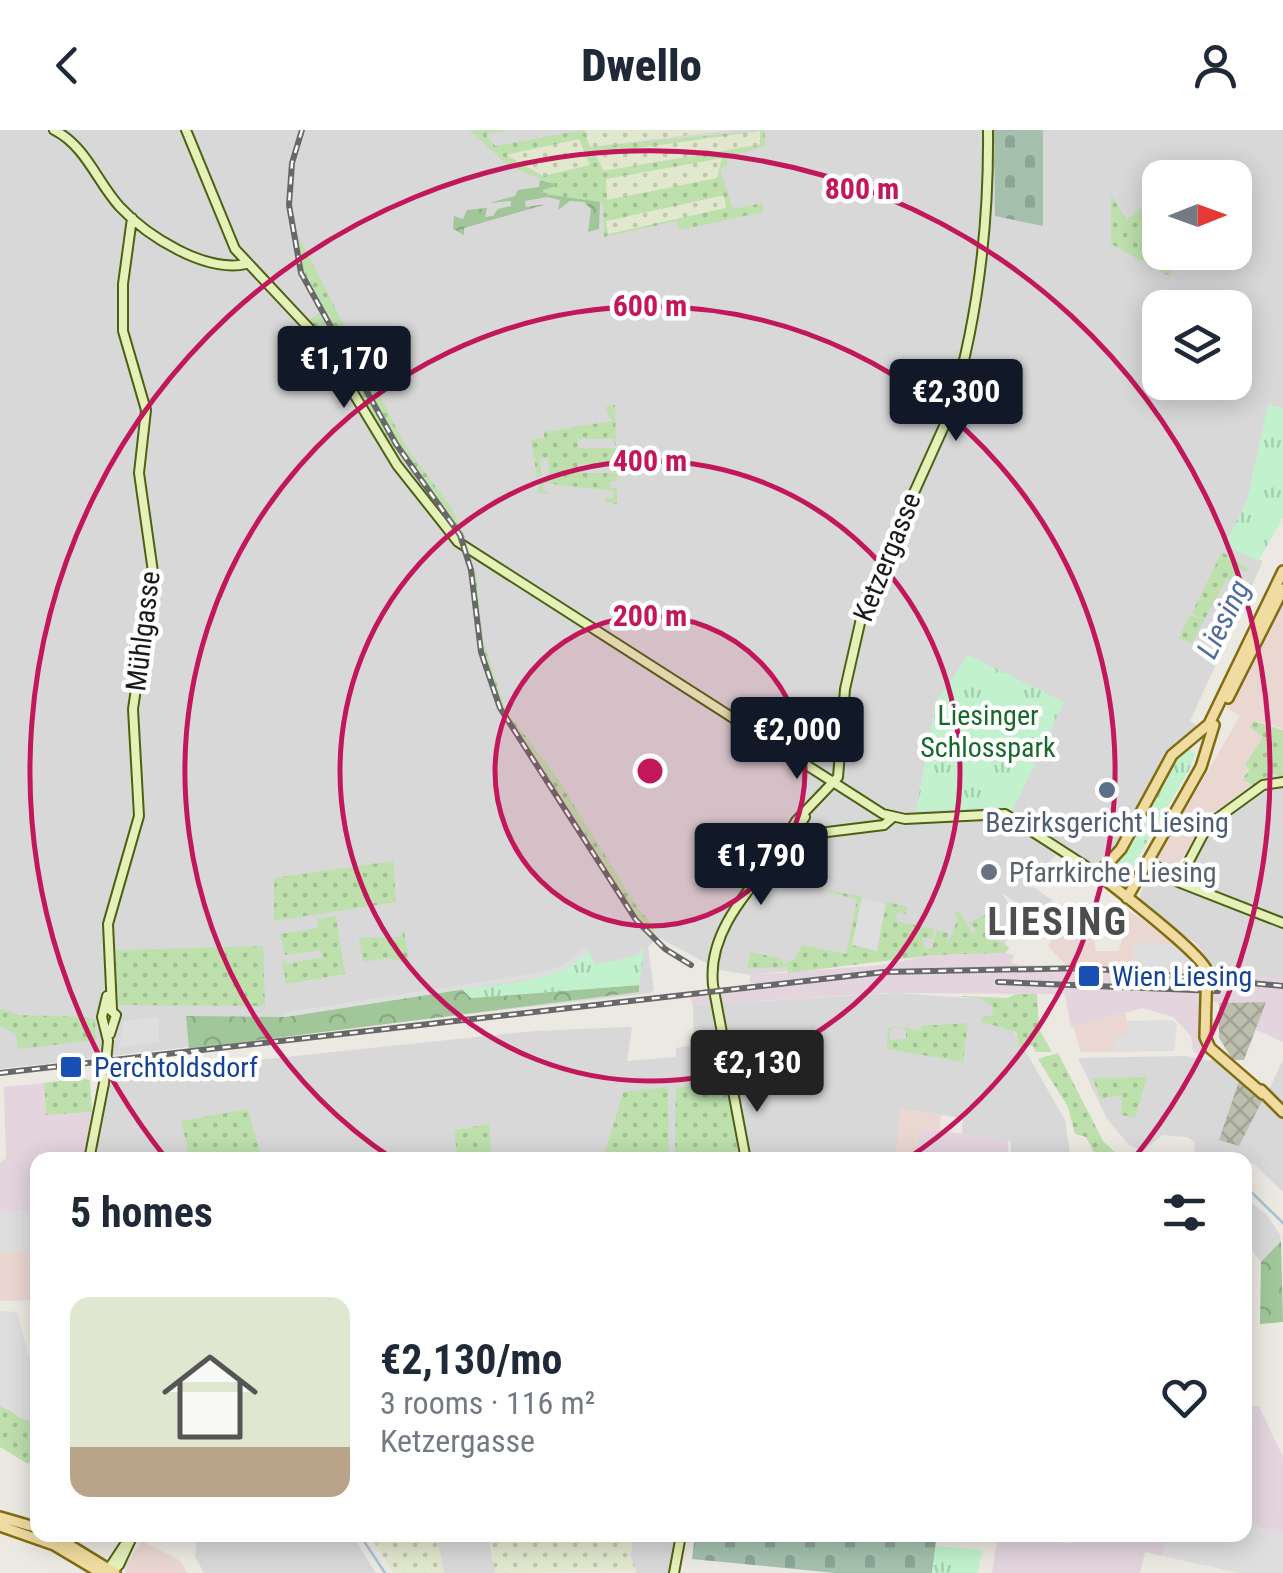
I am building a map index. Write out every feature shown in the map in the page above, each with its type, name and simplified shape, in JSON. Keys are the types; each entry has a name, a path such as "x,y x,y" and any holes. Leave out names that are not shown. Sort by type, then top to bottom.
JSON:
{"main road":[{"path":"54,130 87,158 132,218 186,253 246,264"},
{"path":"186,130 222,222 246,264 323,343 403,474 460,544 890,821"},
{"name":"Ketzergasse","path":"834,782 839,775 850,657 864,600 950,413 962,371 989,220 988,130"},
{"name":"Mühlgasse","path":"90,1152 104,1082 109,1022 116,1016 108,1010 110,912 139,816 133,709 153,572 138,473 146,410 123,331 123,284 132,218"},
{"path":"1098,874 1121,849 1160,774 1187,742 1209,724 1283,571"},
{"path":"1127,898 1196,776 1212,730 1283,588"},
{"path":"1187,742 1201,753 1196,776"},
{"path":"745,1152 711,966 720,934 812,804 834,782"},
{"path":"1178,882 1208,825 1262,785 1283,782"},
{"path":"792,834 890,821 1004,814 1098,874 1197,953 1207,971 1205,1027 1218,1056 1283,1112"},
{"path":"1148,860 1178,882 1283,922"},
{"path":"1140,874 1166,875"},
{"path":"2,1519 30,1526"},
{"path":"2,1519 30,1532"},
{"path":"50,1542 109,1572"},
{"path":"64,1542 109,1572"},
{"path":"109,1572 128,1542"},
{"path":"674,1573 680,1542"}],"shaded area":[{"path":"0,130 1283,130 1283,408 1269,405 1247,501 1226,545 1263,561 1190,721 1196,725 1187,746 1128,848 1096,881 1056,855 1029,884 1053,901 1039,919 1002,893 1020,922 1005,943 1009,948 1005,953 949,954 751,975 706,968 706,963 658,937 648,947 654,990 0,1069"},
{"path":"584,130 731,130 590,147"},
{"path":"760,131 761,144 603,171 595,153"},
{"path":"579,139 591,165 543,176 514,164 505,154"},
{"path":"722,158 717,178 607,201 605,179"},
{"path":"725,195 727,208 608,235 606,221"},
{"path":"1283,598 1283,729 1257,721 1257,731 1263,736 1243,779 1253,786 1208,825 1179,878 1154,864 1240,716 1226,707"},
{"path":"1283,747 1283,980 1215,971 1197,944 1160,920 1139,898 1148,874 1177,884 1197,841"},
{"path":"862,898 886,904 877,951 852,945"},
{"path":"1129,911 1190,953 1190,972 1066,965 1048,946 1066,915 1093,931 1096,951 1119,951"},
{"path":"1172,944 1191,957 1189,966 1133,967 1134,945"},
{"path":"586,947 589,951 578,962 544,977 285,1017 282,1013 543,972 563,965"},
{"path":"932,955 1014,955 1011,963 1022,965 1215,971 1283,980 1283,1042 1256,1030 1265,1002 1219,1003 1201,999 1199,1032 1207,1055 1193,1052 1191,1036 1173,1017 1143,1008 1071,1027 1065,994 886,993 693,1005 688,992 756,984 749,982 751,975 884,965"},
{"path":"897,993 982,999 1002,1010 1065,1120 1070,1152 1011,1152 1011,1141 962,1136 963,1118 901,1109 896,1152 85,1152 92,1112 110,1082 123,1074 535,1031 628,1027 632,1027 627,1061 676,1057 676,1048 694,1045 693,1005"},
{"path":"1266,1002 1244,1060 1233,1060 1219,1038 1219,1003"},
{"path":"1125,1013 1127,1021 1174,1040 1174,1051 1081,1052 1073,1026"},
{"path":"159,1017 159,1042 119,1048 123,1021"},
{"path":"1172,1020 1177,1024 1174,1051 1113,1050 1115,1037 1130,1033 1127,1021"},
{"path":"1187,1056 1209,1061 1218,1056 1266,1096 1283,1060 1283,1192 1252,1164 1252,1152 1194,1152 1195,1142 1187,1137 1163,1135 1143,1151 1129,1145 1107,1119 1078,1058"},
{"path":"1239,1081 1262,1101 1239,1146 1219,1140"},
{"path":"44,1083 46,1115 92,1112 85,1152 30,1152 30,1211 0,1212 0,1163 6,1158 4,1087"},
{"path":"900,1109 941,1115 939,1130 927,1129 918,1135 917,1152 896,1152"},
{"path":"927,1129 1008,1140 1008,1152 917,1152 918,1135"},
{"path":"1252,1203 1267,1215 1281,1241 1261,1262 1252,1251"},
{"path":"30,1211 30,1251 0,1252 0,1212"},
{"path":"30,1251 30,1300 0,1301 0,1252"},
{"path":"0,1311 17,1312 30,1361 30,1420 0,1405"},
{"path":"1252,1406 1259,1406 1283,1457 1283,1533 1252,1526"},
{"path":"1252,1526 1283,1533 1283,1573 1239,1573 1162,1556 1165,1542 1252,1542"},
{"path":"144,1542 179,1560 188,1573 127,1573 124,1567"},
{"path":"196,1542 356,1542 376,1573 204,1573 195,1557"},
{"path":"374,1542 437,1542 444,1573 393,1573"},
{"path":"437,1542 489,1542 495,1573 444,1573"},
{"path":"489,1542 633,1542 630,1555 637,1571 495,1573"},
{"path":"633,1542 681,1542 675,1573 636,1573 630,1555"},
{"path":"997,1542 1165,1542 1162,1556 1145,1552 1140,1573 992,1573"}],"green space":[{"path":"469,130 509,130 486,134 495,146 584,130 590,147 764,130 766,146 727,157 727,166 720,169 733,209 763,203 763,212 679,230 677,221 604,237 603,203 544,194 543,190 556,185 509,166","holes":["760,131 760,145 604,171 595,154","579,139 590,165 543,176 506,155","722,158 717,178 607,200 606,179","724,195 726,208 608,234 606,221"]},
{"path":"994,130 1043,130 1043,226 995,216"},
{"path":"540,180 558,185 543,190 544,194 600,202 599,229 588,232 591,209 584,202 570,201 558,210 560,200 547,197 525,201 526,207 547,204 464,228 464,235 453,229 454,216 463,219 467,210 487,208 485,217 493,216 498,209 511,206 511,201 489,203 515,196 518,190 539,187"},
{"path":"1111,194 1126,220 1142,208 1142,261 1111,244"},
{"path":"291,232 297,233 405,445 452,509 467,541 400,448 306,282"},
{"path":"319,313 399,453 395,455 357,386 309,320"},
{"path":"615,405 616,446 613,439 578,439 578,448 616,448 616,454 611,455 617,464 578,464 579,473 613,473 616,465 617,481 609,482 610,488 617,488 617,504 605,502 605,498 613,498 613,491 544,483 543,490 550,494 538,492 540,482 550,481 548,458 540,459 541,476 537,477 531,440 544,438 544,432 612,421 605,407"},
{"path":"1268,405 1283,408 1283,518 1258,561 1225,545 1247,501"},
{"path":"1222,552 1248,568 1247,572 1238,568 1232,580 1227,578 1191,644 1179,638 1190,615 1201,619 1192,613"},
{"path":"469,558 476,572 483,640 506,711 554,773 639,910 656,928 652,936 619,894 498,701 480,641"},
{"name":"Liesinger Schlosspark","path":"968,655 1064,702 1013,810 1000,807 916,811 935,704"},
{"path":"1254,721 1283,730 1283,777 1271,773 1253,786 1243,779 1249,769 1245,765 1263,737 1250,727"},
{"path":"1187,746 1195,754 1189,770 1128,874 1115,865 1165,773"},
{"path":"393,861 396,902 274,921 274,878"},
{"path":"814,887 862,897 852,945 886,903 883,901 908,907 906,914 897,912 895,921 934,929 932,939 922,938 925,949 932,948 936,930 948,933 947,945 958,918 954,913 960,912 973,935 976,929 968,923 994,911 985,931 1009,948 1005,953 932,955 788,973 787,967 747,968 751,952 782,959 783,964 795,959 802,945 846,954 857,900"},
{"path":"336,916 345,974 286,984 282,959 287,964 323,957 321,950 285,955 280,934 318,928 317,919"},
{"path":"404,931 409,963 387,958 363,962 359,938 400,937"},
{"path":"263,946 265,1006 118,1005 116,950"},
{"path":"644,947 639,985 471,998 462,989 546,976 589,951 595,965 638,955"},
{"path":"639,985 639,992 189,1049 186,1016 285,1017 462,989 471,998"},
{"path":"1015,994 1037,994 1039,1029 1052,1052 1036,1052 1032,1045 1020,1048 1016,1032 982,1022 982,1017 993,1016 992,1006 982,999 956,996 1008,998"},
{"path":"0,1009 20,1015 86,1017 95,1020 96,1040 18,1049 16,1034 0,1026"},
{"path":"968,1023 963,1062 887,1049 888,1028 896,1027 889,1031 890,1040 906,1039 906,1030 898,1027 921,1030 921,1026"},
{"path":"1058,1053 1103,1141 1115,1152 1094,1152 1086,1137 1075,1134 1068,1107 1038,1059"},
{"path":"1147,1077 1135,1118 1121,1115 1122,1095 1101,1099 1092,1078"},
{"path":"90,1080 92,1112 46,1115 44,1083"},
{"path":"726,1083 738,1152 675,1152 676,1088"},
{"path":"668,1087 669,1152 605,1152 623,1092"},
{"path":"248,1109 260,1152 189,1152 181,1121"},
{"path":"489,1124 491,1152 457,1152 454,1130"},
{"path":"1281,1241 1283,1322 1260,1324 1261,1262"},
{"path":"0,1405 30,1420 30,1461 28,1464 0,1447"},
{"path":"694,1542 936,1542 932,1573 835,1573 692,1559"},
{"path":"936,1546 982,1550 978,1573 932,1573"}],"waterway":[{"name":"Liesing","path":"1252,1193 1283,1223"},
{"path":"365,1542 385,1573"}],"railway":[{"path":"302,130 292,163 289,205 301,273 396,444 460,535 471,570 481,652 500,708 636,920 665,949 691,965"},
{"path":"0,1073 884,972 1088,968 1283,986"},
{"path":"998,982 1218,991"}],"place":[{"name":"Bezirksgericht Liesing","path":"1107,790"},
{"name":"Pfarrkirche Liesing","path":"989,872"},
{"name":"Wien Liesing","path":"1089,976"},
{"name":"Perchtoldsdorf","path":"71,1067"}],"district":[{"name":"LIESING","path":"1058,922"}]}
